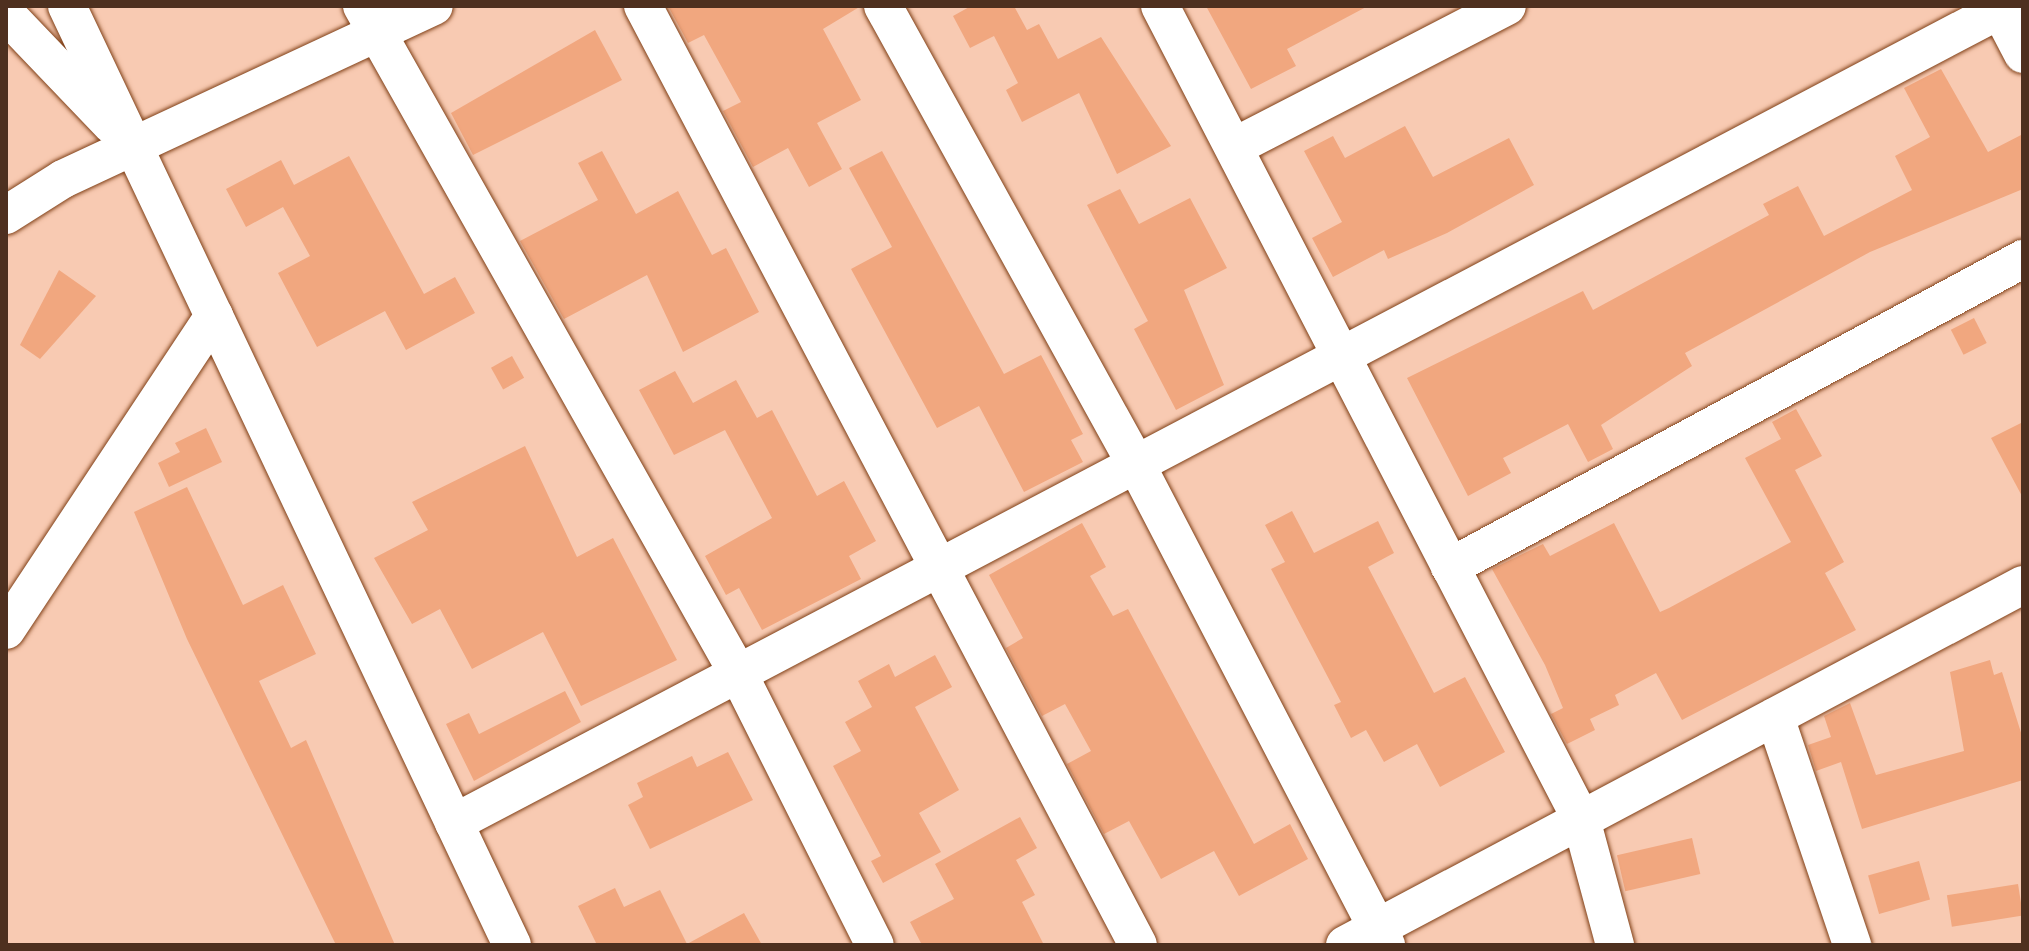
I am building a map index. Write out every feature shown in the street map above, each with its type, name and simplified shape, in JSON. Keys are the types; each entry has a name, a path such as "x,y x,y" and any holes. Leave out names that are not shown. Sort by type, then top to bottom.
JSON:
{"street":[{"path":"67,6 512,945"},
{"path":"6,215 370,20 434,6"},
{"path":"643,6 1138,945"},
{"path":"883,6 1138,468 1383,936"},
{"path":"1160,6 1581,819 1615,945"},
{"path":"1234,147 1507,6"},
{"path":"454,823 1138,468 2002,7 2023,54"},
{"path":"6,14 134,148"},
{"path":"370,20 739,675 875,945"},
{"path":"1450,567 2023,259"},
{"path":"6,630 214,316"},
{"path":"1345,945 1383,936 1581,819 2023,585"},
{"path":"1775,717 1852,945"}],"building":[{"path":"668,6 861,6 823,29 861,100 817,123 842,169 809,187 788,148 753,167 723,111 741,102 704,35 688,43"},
{"path":"971,6 1014,6 1027,30 1039,24 1058,59 1101,37 1171,146 1117,174 1079,93 1022,122 1006,90 1018,83 994,36 970,48 953,16"},
{"path":"1206,6 1368,6 1287,49 1296,66 1251,89"},
{"path":"595,30 622,80 473,155 451,113"},
{"path":"1941,69 1988,152 2023,134 2023,189 1870,252 1685,353 1692,366 1601,425 1613,449 1588,462 1568,424 1503,458 1511,473 1468,496 1407,378 1583,291 1593,310 1769,215 1763,204 1798,186 1824,236 1912,190 1895,156 1930,137 1904,88"},
{"path":"1405,126 1433,177 1509,138 1534,185 1447,233 1388,259 1384,250 1333,277 1312,238 1342,222 1304,151 1333,136 1345,158"},
{"path":"602,151 636,214 678,191 712,255 726,248 759,312 683,352 647,275 564,319 520,241 598,200 578,163"},
{"path":"882,151 1004,374 1041,355 1083,434 1071,440 1083,462 1024,492 979,406 937,428 851,269 892,247 849,168"},
{"path":"349,156 424,294 455,277 475,313 406,350 385,311 317,347 278,273 310,256 283,207 246,227 226,189 281,160 294,185"},
{"path":"1120,189 1139,224 1190,198 1227,268 1184,290 1224,385 1176,410 1134,329 1148,321 1087,205"},
{"path":"59,270 96,296 40,359 20,345"},
{"path":"1974,318 1987,343 1964,355 1951,330"},
{"path":"512,356 524,378 503,390 491,368"},
{"path":"675,371 693,403 736,380 757,418 772,410 817,496 844,481 876,541 849,556 861,579 762,630 739,588 726,595 705,556 772,518 725,430 674,455 639,390"},
{"path":"1796,409 1822,456 1795,470 1844,562 1825,573 1856,630 1682,720 1656,673 1615,695 1619,705 1590,719 1595,730 1567,744 1551,714 1563,708 1545,665 1492,569 1543,544 1550,556 1614,523 1660,612 1669,608 1791,542 1745,458 1781,439 1772,422"},
{"path":"2023,422 2023,498 1991,438"},
{"path":"206,428 222,462 169,487 158,463 180,452 175,443"},
{"path":"525,446 577,557 613,538 677,660 581,706 543,632 472,669 440,609 412,624 374,558 428,530 412,502"},
{"path":"187,487 243,605 283,585 316,654 259,681 291,748 306,740 395,945 336,945 187,639 134,512"},
{"path":"1292,511 1314,553 1378,521 1394,553 1368,567 1434,693 1465,677 1505,752 1440,787 1417,744 1384,762 1366,730 1351,738 1334,705 1341,702 1271,569 1285,562 1265,525"},
{"path":"1082,523 1106,567 1090,576 1113,616 1128,609 1254,844 1290,824 1308,859 1239,896 1214,851 1161,879 1129,821 1104,834 1067,764 1091,751 1065,704 1042,716 1006,648 1023,638 989,575"},
{"path":"935,655 952,687 915,707 959,790 919,813 941,852 883,883 871,861 881,856 833,766 861,751 845,722 872,707 858,681 889,664 895,677"},
{"path":"1990,660 1994,675 2002,672 2023,739 2023,780 1862,829 1841,762 1816,771 1808,745 1831,737 1824,716 1850,703 1876,775 1964,751 1950,672"},
{"path":"565,691 581,722 474,781 446,724 469,713 479,734"},
{"path":"728,752 753,800 650,849 628,805 643,797 637,783 692,756 697,767"},
{"path":"1020,817 1037,848 1016,860 1035,895 1022,902 1044,945 922,945 910,922 954,899 935,864"},
{"path":"1692,838 1700,874 1625,891 1617,855"},
{"path":"1919,861 1930,899 1879,914 1868,876"},
{"path":"2018,884 2023,916 1952,927 1947,895"},
{"path":"615,888 624,907 660,890 687,944 744,913 762,945 597,945 578,906"}]}
